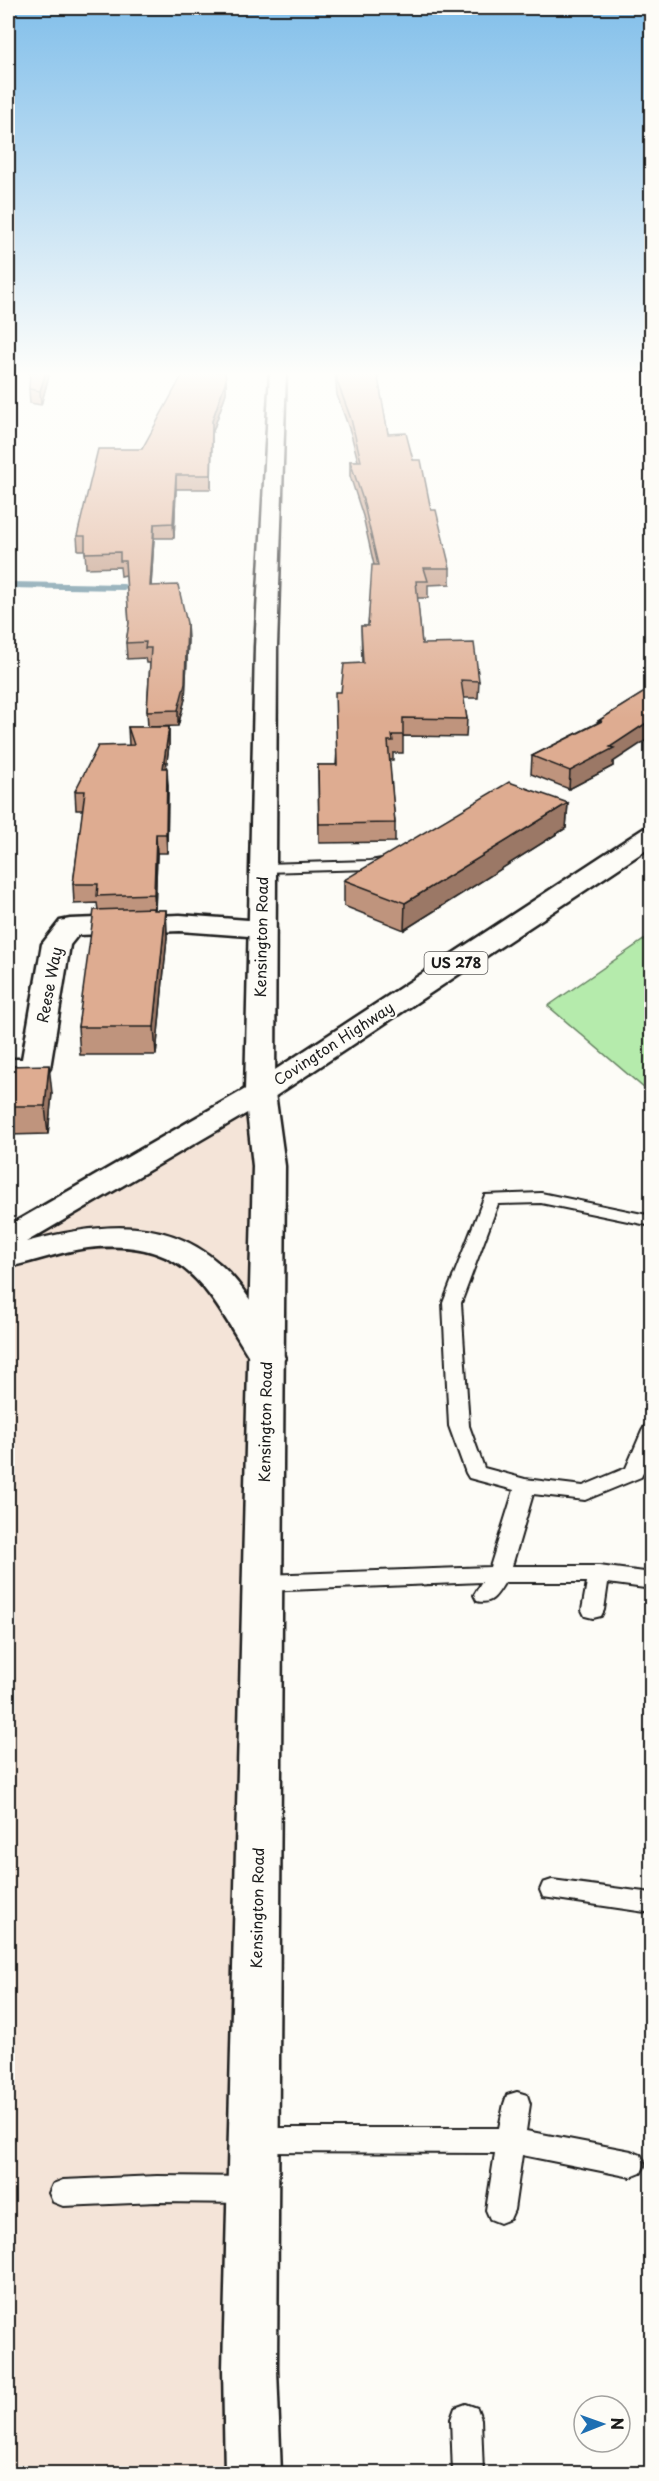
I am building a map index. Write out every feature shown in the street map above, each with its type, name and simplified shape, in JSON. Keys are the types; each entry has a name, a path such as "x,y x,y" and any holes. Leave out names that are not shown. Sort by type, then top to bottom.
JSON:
{"street":[{"name":"Kensington Road","path":"253,2474 250,2369 269,1166 260,1093 266,647 273,488"},
{"name":"Covington Highway","path":"8,1239 260,1093 651,834"},
{"name":"Reese Way","path":"8,1068 35,1068 56,944 70,927 180,923 262,929"},
{"path":"8,1257 87,1238 126,1235 162,1242 182,1250 204,1265 238,1307 267,1358"}],"lane":[{"path":"264,868 370,865 389,863 404,854"},
{"path":"651,1221 541,1198 491,1199 452,1303 459,1426 476,1473 525,1486 585,1493 634,1472 651,1431"},
{"path":"485,1595 499,1574 525,1486"},
{"path":"264,1582 499,1574 599,1575 651,1581"},
{"path":"592,1610 599,1575"},
{"path":"552,1890 651,1903"},
{"path":"500,2210 518,2104"},
{"path":"254,2140 512,2141 632,2164"},
{"path":"63,2193 157,2189 253,2190"},
{"path":"466,2419 468,2474"}],"shaded area":[{"path":"260,1093 281,2473 8,2474 8,1250"}],"green space":[{"path":"651,935 651,1094 548,1006"}],"building":[{"path":"89,488 175,488 173,523 154,524 150,586 178,585 187,623 185,683 178,710 147,711 151,648 145,648 146,642 126,643 129,623 125,561 120,561 120,552 85,553 85,536 77,536"},
{"path":"359,488 427,488 431,510 436,510 450,568 424,568 428,581 416,581 422,644 474,643 479,681 461,680 467,719 403,718 403,735 392,735 393,741 388,741 395,823 319,824 318,765 337,765 335,692 341,692 344,664 363,663 361,626 368,626 372,565 378,565"},
{"path":"651,688 651,720 610,747 614,748 570,771 532,756 602,721 598,721"},
{"path":"128,727 169,727 163,768 167,768 166,834 156,834 154,894 97,896 98,884 73,884 85,791 75,791 98,746 134,745"},
{"path":"509,782 568,803 405,903 344,880"},
{"path":"8,895 12,895 8,920"},
{"path":"153,908 153,910 166,910 154,1027 78,1027 94,910"},
{"path":"49,1065 45,1106 8,1106 8,1066"}],"waterway":[{"path":"8,585 123,587"}]}
